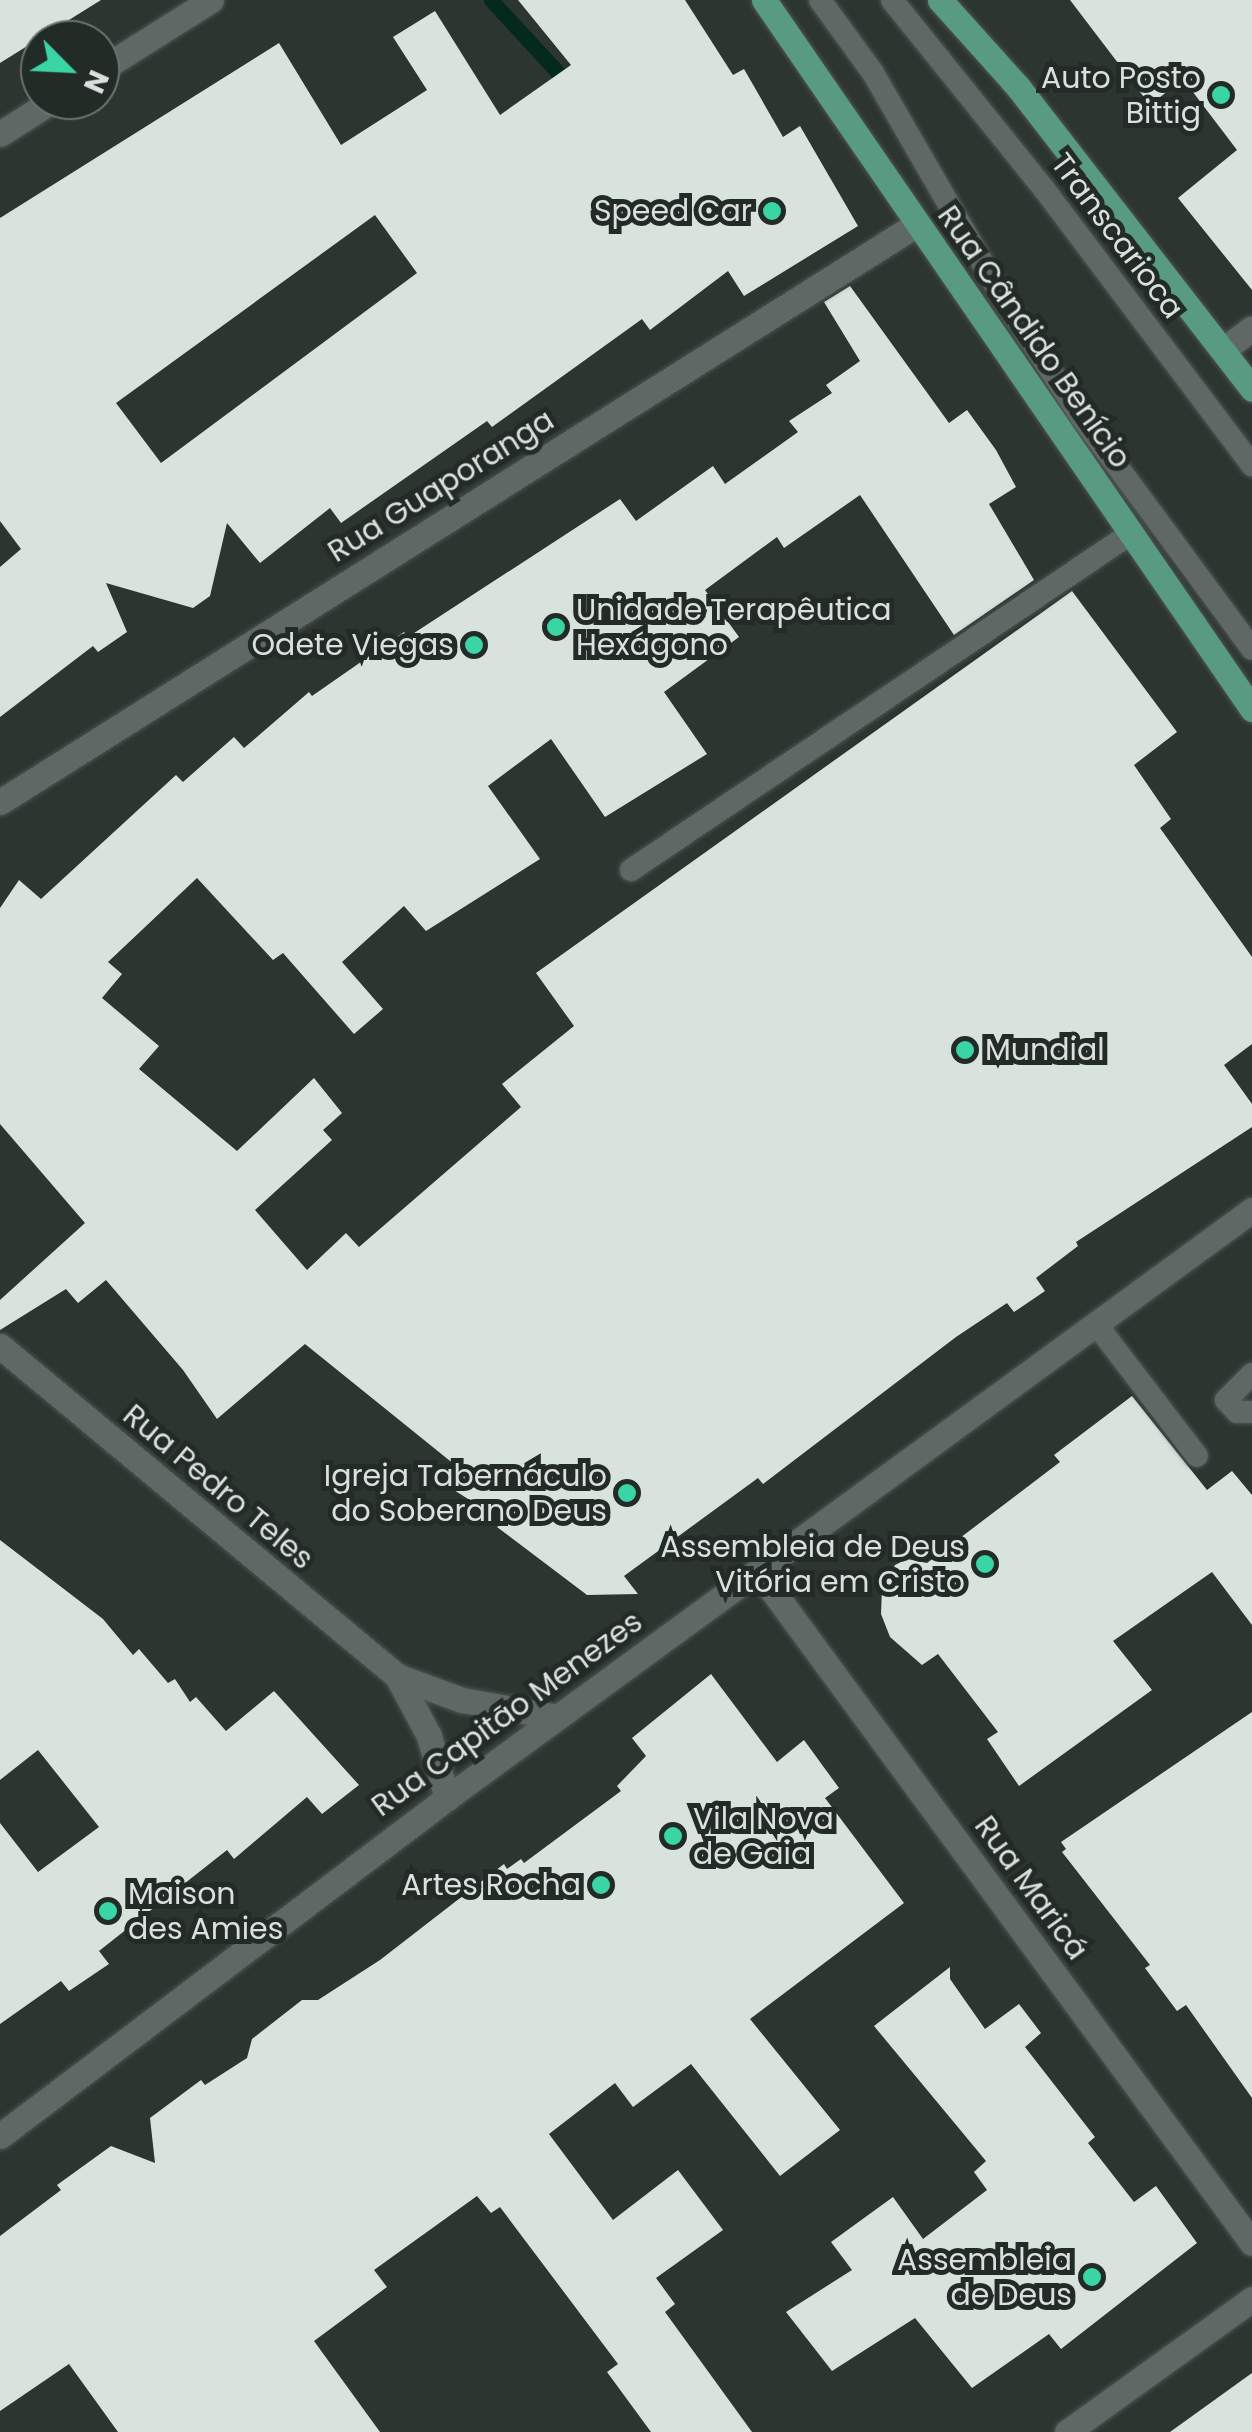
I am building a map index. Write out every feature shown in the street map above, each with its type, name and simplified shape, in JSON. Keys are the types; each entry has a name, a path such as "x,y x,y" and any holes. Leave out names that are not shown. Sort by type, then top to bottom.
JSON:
{"main road":[{"name":"Rua Cândido Benício","path":"764,0 1252,709"},
{"path":"940,0 1018,87 1252,389"}],"street":[{"path":"120,57 211,0"},
{"path":"0,134 22,120"},
{"name":"Rua Guaporanga","path":"0,802 916,224"},
{"path":"1223,350 1252,328"},
{"name":"Rua Capitão Menezes","path":"0,2136 446,1798 1252,1210"},
{"name":"Rua Pedro Teles","path":"0,1346 397,1676 462,1700 557,1718"},
{"name":"Rua Maricá","path":"758,1571 1252,2243"},
{"name":"Rua Pedro Teles","path":"397,1676 429,1736 446,1798"},
{"path":"1067,2432 1252,2298"}],"lane":[{"path":"820,0 873,73 1001,295 1082,417 1252,650"},
{"name":"Transcarioca","path":"892,0 1044,189 1252,466"},
{"path":"631,870 1130,534"},
{"path":"1096,1324 1198,1456"},
{"path":"1252,1374 1226,1400 1237,1412 1252,1412"}],"building":[{"path":"0,0 101,0 69,20 20,20 20,51 0,63"},
{"path":"518,0 685,0 733,75 744,69 783,137 800,126 858,226 744,296 728,271 650,330 642,319 492,427 487,421 341,523 330,508 260,563 227,523 210,596 193,608 106,583 127,632 98,652 93,646 0,717 0,567 21,549 0,521 0,218 279,43 341,145 427,90 393,37 435,11 500,115 571,65","holes":["375,215 417,273 161,463 116,403"]},
{"path":"1070,0 1252,0 1252,290 1178,198 1237,150 1183,79 1150,105"},
{"path":"850,286 949,423 967,410 996,450 1016,487 989,504 1034,580 954,635 860,495 784,548 777,537 705,590 739,637 664,692 707,754 605,817 551,739 488,786 540,859 426,931 404,906 342,962 383,1009 354,1034 283,953 273,960 197,878 108,962 122,974 102,998 159,1046 139,1069 237,1151 314,1078 342,1113 323,1130 332,1140 255,1210 307,1270 346,1233 359,1247 521,1107 502,1084 574,1026 536,973 1072,591 1177,732 1134,765 1171,819 1160,828 1252,957 1252,1044 1224,1065 1252,1104 1252,1127 1076,1242 1078,1246 1036,1278 1045,1291 1014,1312 1007,1303 956,1337 763,1484 758,1478 624,1576 638,1594 587,1595 497,1527 504,1522 443,1483 460,1469 305,1344 217,1419 183,1370 106,1280 78,1303 66,1289 0,1330 0,1300 85,1223 0,1124 0,908 19,880 41,899 176,775 183,782 234,737 244,748 309,692 312,696 404,632 408,637 620,499 636,521 713,466 725,484 798,432 789,421 832,393 826,385 860,361 824,302"},
{"path":"1132,1396 1207,1490 1232,1471 1252,1495 1252,1625 1212,1572 1113,1641 1152,1690 1019,1786 987,1739 998,1732 938,1654 922,1665 890,1637 881,1614 882,1588 895,1565 907,1559 927,1563 1060,1462 1054,1455"},
{"path":"0,1540 103,1619 133,1655 139,1649 168,1683 175,1679 190,1702 196,1697 226,1731 274,1691 359,1785 322,1814 307,1797 234,1859 227,1850 99,1951 109,1964 69,1991 61,1981 0,2024 0,1823 38,1872 99,1827 38,1750 0,1780"},
{"path":"711,1674 777,1762 804,1740 839,1788 825,1798 904,1903 750,2019 840,2130 780,2176 691,2064 633,2107 615,2083 549,2134 613,2220 678,2170 723,2230 656,2278 675,2304 665,2312 752,2432 651,2432 607,2372 618,2364 500,2207 491,2213 477,2196 374,2270 387,2287 314,2341 380,2432 118,2432 69,2364 0,2411 0,2236 61,2190 57,2185 111,2146 155,2163 150,2118 201,2080 205,2085 247,2058 252,2039 302,2000 318,2000 380,1960 504,1864 507,1869 521,1859 524,1863 621,1791 617,1786 646,1756 632,1738"},
{"path":"1252,1712 1252,2098 1186,2005 1177,2011 1145,1968 1150,1965 1062,1852 1066,1849 1061,1842"},
{"path":"950,1967 950,1979 985,2029 1019,2004 1041,2033 1025,2047 1095,2137 1088,2143 1134,2202 1156,2186 1197,2243 1061,2349 1049,2334 972,2388 915,2318 832,2371 786,2312 852,2270 831,2242 893,2197 923,2239 987,2190 974,2172 986,2161 874,2026"},
{"path":"1252,2373 1252,2432 1170,2432"}],"waterway":[{"path":"491,0 573,89"}],"place":[{"name":"Auto Posto Bittig","path":"1221,95"},
{"name":"Speed Car","path":"772,211"},
{"name":"Unidade Terapêutica Hexágono","path":"556,627"},
{"name":"Odete Viegas","path":"474,645"},
{"name":"Mundial","path":"965,1050"},
{"name":"Igreja Tabernáculo do Soberano Deus","path":"627,1493"},
{"name":"Assembleia de Deus Vitória em Cristo","path":"985,1564"},
{"name":"Vila Nova de Gaia","path":"673,1836"},
{"name":"Artes Rocha","path":"601,1885"},
{"name":"Maison des Amies","path":"108,1911"},
{"name":"Assembleia de Deus","path":"1092,2277"}]}
